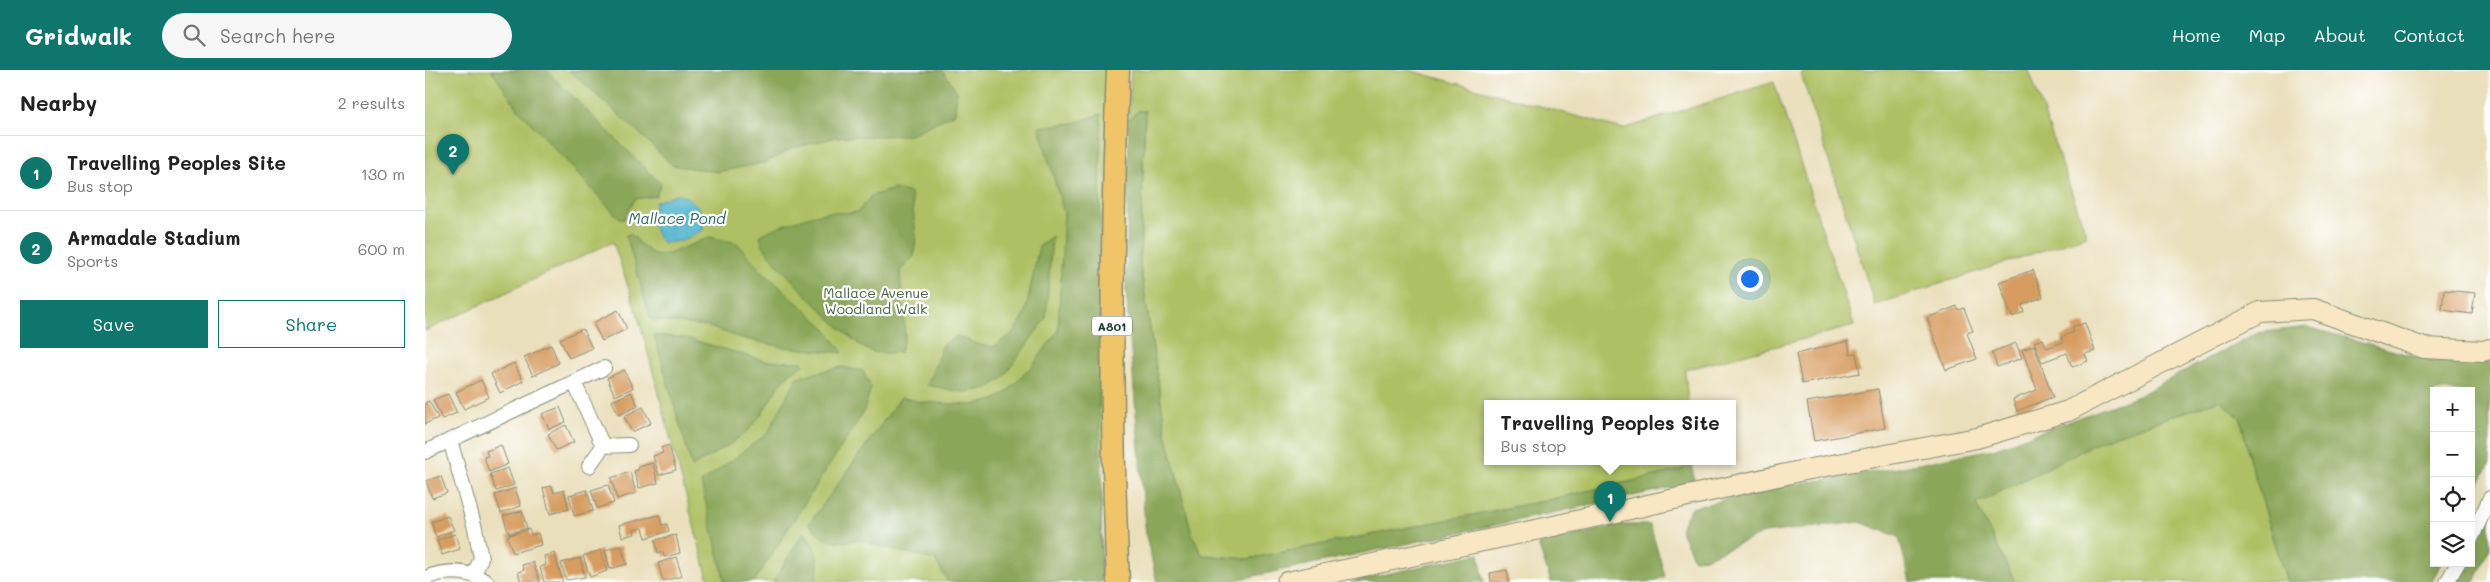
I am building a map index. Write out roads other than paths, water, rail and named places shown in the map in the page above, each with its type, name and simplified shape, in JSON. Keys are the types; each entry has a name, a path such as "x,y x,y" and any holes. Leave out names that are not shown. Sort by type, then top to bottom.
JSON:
{"main road":[{"name":"A801","path":"1118,70 1113,189 1111,334 1118,582"},
{"path":"1287,582 1521,534 1800,471 1977,438 2068,411 2260,312 2313,309 2424,348 2486,350"}],"street":[{"path":"425,452 604,368"},
{"path":"574,382 603,446"},
{"path":"425,578 441,572 480,578 481,558 475,528 450,440"},
{"path":"603,446 629,445"},
{"path":"589,466 603,446"},
{"path":"2475,530 2490,498"},
{"path":"2447,582 2456,567"}],"water":[{"name":"Mallace Pond","path":"677,194 689,199 701,211 703,230 682,241 663,243 649,218 655,207 655,202"}],"place":[{"name":"Armadale Stadium","path":"453,175"},
{"name":"Travelling Peoples Site","path":"1610,522"}],"park label":[{"name":"Mallace Avenue Woodland Walk","path":"876,300"}]}
